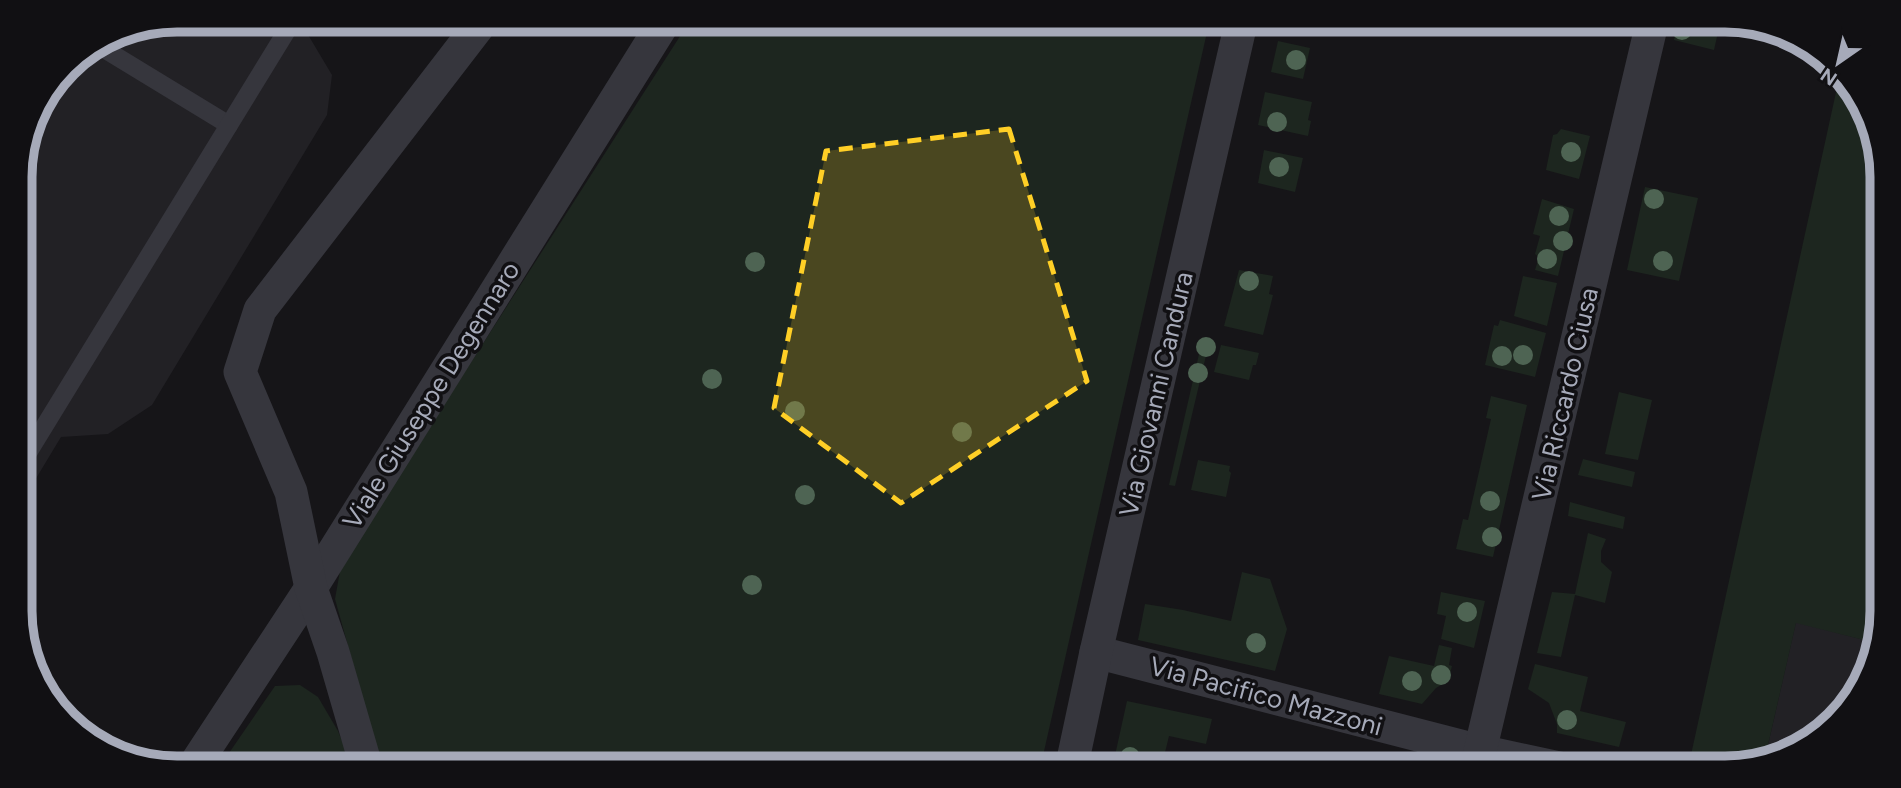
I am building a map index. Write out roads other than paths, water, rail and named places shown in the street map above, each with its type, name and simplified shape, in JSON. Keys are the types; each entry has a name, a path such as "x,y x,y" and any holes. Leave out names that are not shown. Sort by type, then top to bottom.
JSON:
{"street":[{"path":"363,757 311,588 291,492 240,372 260,310 474,32"},
{"name":"Viale Giuseppe Degennaro","path":"200,757 311,588 658,32"},
{"name":"Via Giovanni Candura","path":"1074,756 1239,32"},
{"name":"Via Riccardo Ciusa","path":"1479,756 1650,32"},
{"name":"Via Pacifico Mazzoni","path":"1096,652 1464,756"}],"lane":[{"path":"32,446 286,32"},
{"path":"106,50 229,125"}]}
